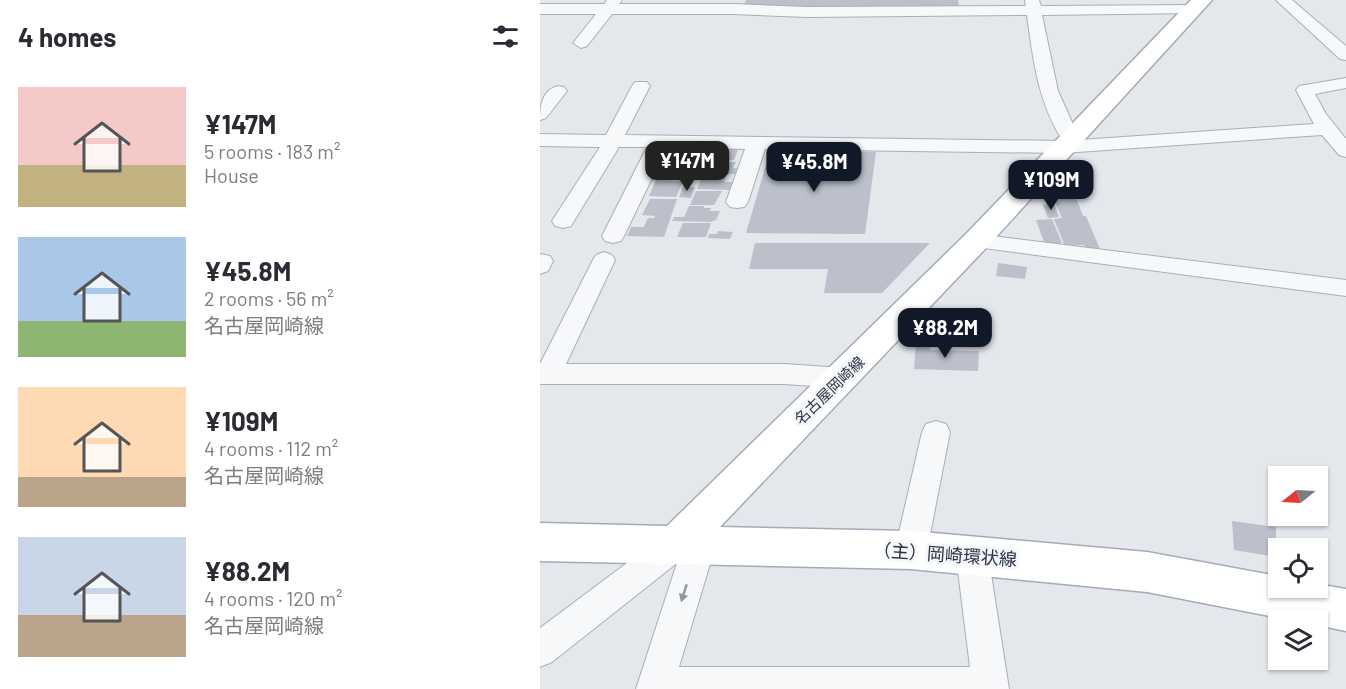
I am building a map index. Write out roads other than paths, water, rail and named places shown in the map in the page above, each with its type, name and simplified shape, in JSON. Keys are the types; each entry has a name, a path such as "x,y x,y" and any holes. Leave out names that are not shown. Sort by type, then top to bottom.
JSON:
{"main road":[{"name":"名古屋岡崎線","path":"678,543 976,241 1197,5"},
{"name":"（主）岡崎環状線","path":"540,542 678,543 911,550 972,555 1147,572 1346,610"}],"street":[{"path":"540,4 543,0"},
{"path":"1284,0 1346,55"},
{"path":"581,43 612,4"},
{"path":"540,9 612,4 807,12 1033,5 1197,5"},
{"path":"1033,5 1041,60 1067,143"},
{"path":"1346,83 1305,90 1308,99 1327,129 1346,151"},
{"path":"563,221 613,141 641,86"},
{"path":"540,114 558,91"},
{"path":"540,140 1067,143 1327,129"},
{"path":"613,236 660,141"},
{"path":"737,202 757,143"},
{"path":"976,241 1346,288"},
{"path":"604,260 544,374 784,374 843,378"},
{"path":"911,550 936,432"},
{"path":"540,650 678,543 691,553 694,564 655,687 990,687 972,555"}]}
